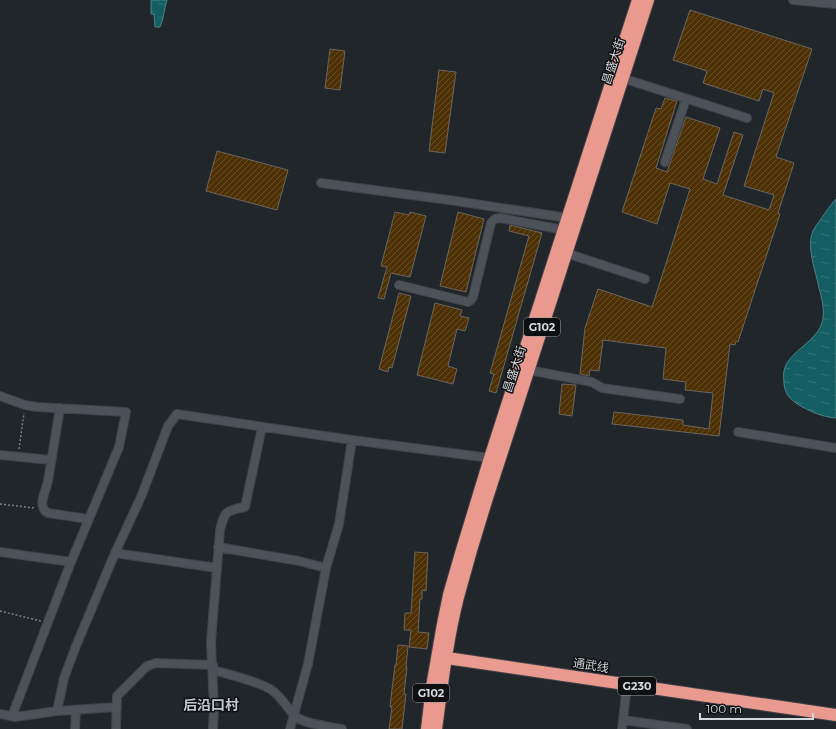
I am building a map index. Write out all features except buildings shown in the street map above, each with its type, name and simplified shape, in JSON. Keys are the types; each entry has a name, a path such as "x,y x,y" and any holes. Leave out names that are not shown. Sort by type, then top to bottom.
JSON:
{"highway":[{"name":"昌盛大街","path":"436,729 443,624 449,595 490,458 638,0"},
{"name":"昌盛大街","path":"426,729 442,657 452,626 470,552 648,0"},
{"name":"通武线","path":"442,657 836,715"}],"street":[{"path":"793,0 836,4"},
{"path":"622,78 748,118"},
{"path":"666,162 686,98"},
{"path":"321,183 568,218"},
{"path":"399,285 468,302 473,297 493,220 500,218 564,230"},
{"path":"566,253 645,279"},
{"path":"528,370 592,382 602,388 680,399"},
{"path":"0,396 24,405 37,407 126,412 118,447 47,622 14,716"},
{"path":"60,408 48,481 45,493 43,495 43,509 48,513 88,519"},
{"path":"57,711 64,678 76,646 115,553 141,497 168,426 177,414 352,440 490,458"},
{"path":"213,729 214,708 212,642 220,530 226,513 230,510 245,507 262,426"},
{"path":"738,432 836,448"},
{"path":"290,729 308,664 326,568 339,524 352,440"},
{"path":"0,455 51,460"},
{"path":"218,547 299,561 326,568"},
{"path":"0,552 71,562"},
{"path":"115,553 217,568"},
{"path":"116,729 117,696 146,666 156,663 213,668 270,689 294,715 304,722 342,729"},
{"path":"622,729 626,685"},
{"path":"0,714 14,716 57,711 117,707"},
{"path":"75,729 76,710"},
{"path":"623,720 687,729"}],"path":[{"path":"18,457 24,405"},
{"path":"0,504 43,509"},
{"path":"0,611 47,622"}],"water":[{"path":"151,0 167,0 160,27 155,27 154,14 151,14"},
{"path":"836,199 836,418 805,409 794,401 785,390 784,371 791,357 810,340 821,326 823,307 812,260 811,237 816,226"}],"district":[{"name":"后沿口村","path":"211,705"}]}
